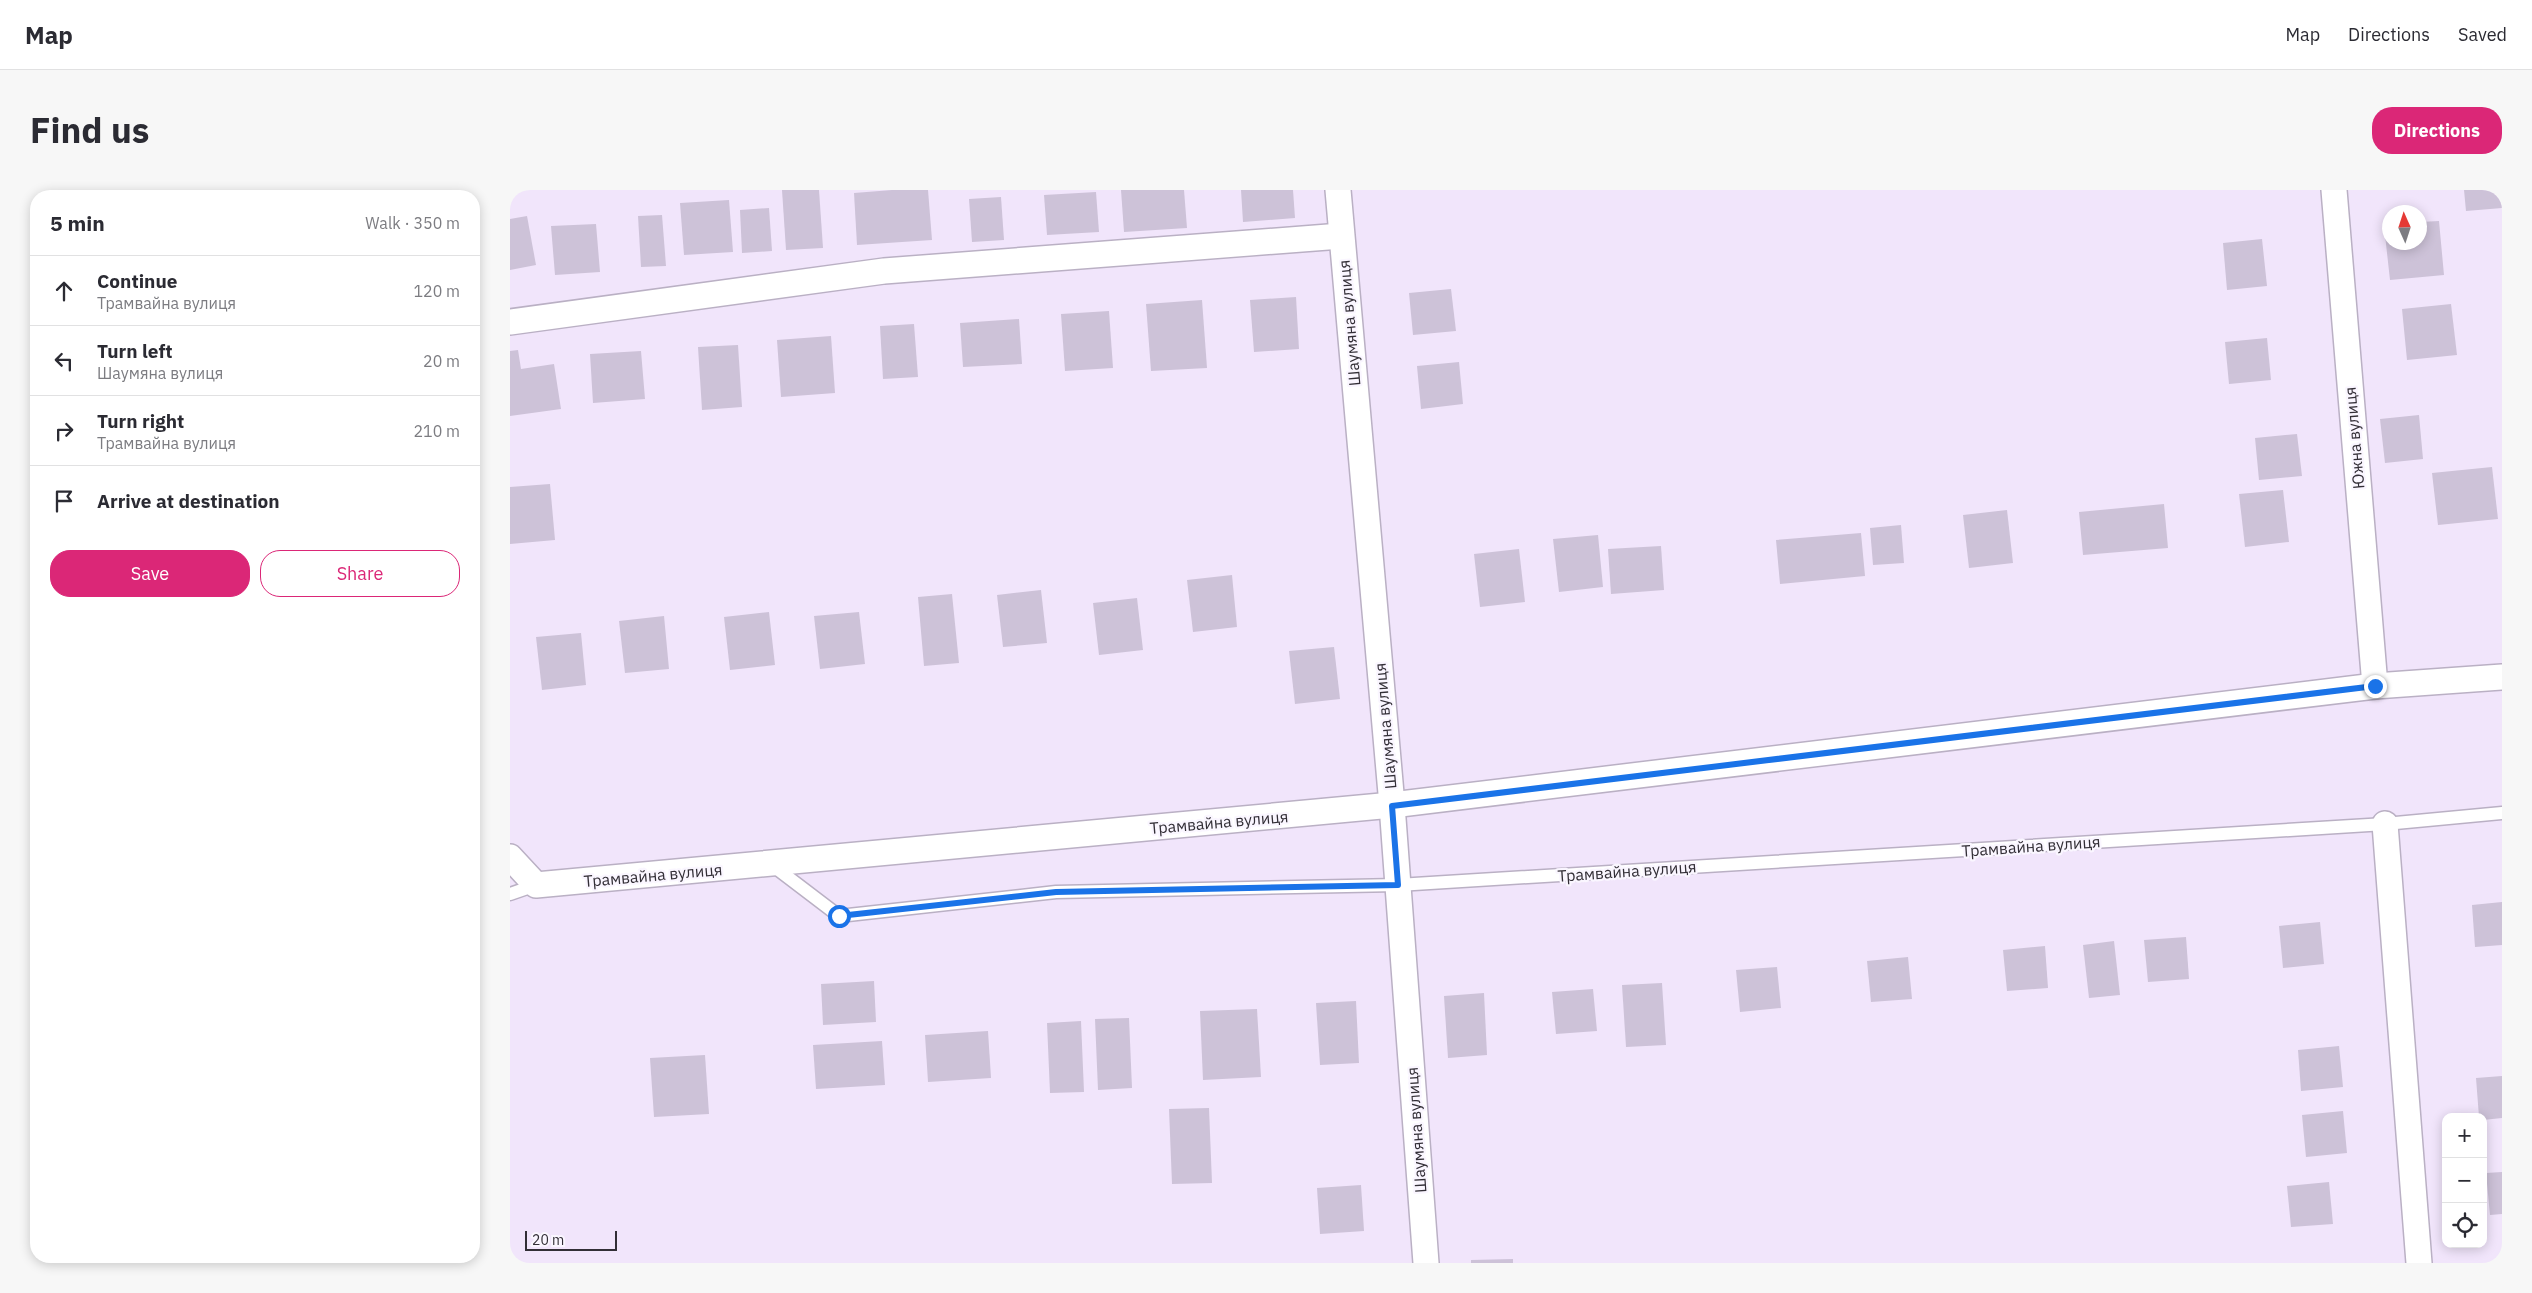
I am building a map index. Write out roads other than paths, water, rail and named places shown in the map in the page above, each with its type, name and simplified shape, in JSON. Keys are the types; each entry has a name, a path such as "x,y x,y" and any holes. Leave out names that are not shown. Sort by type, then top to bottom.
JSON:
{"street":[{"name":"Шаумяна вулиця","path":"1338,190 1392,806 1426,1263"},
{"name":"Южна вулиця","path":"2334,190 2375,686"},
{"path":"510,322 884,271 1341,236"},
{"name":"Трамвайна вулиця","path":"536,885 1392,806 2375,686 2502,677"},
{"path":"2385,824 2419,1263"},
{"path":"510,857 536,885"}],"lane":[{"name":"Трамвайна вулиця","path":"770,864 839,916 1056,892 1398,885 2385,824 2502,813"},
{"path":"510,894 536,885"}]}
